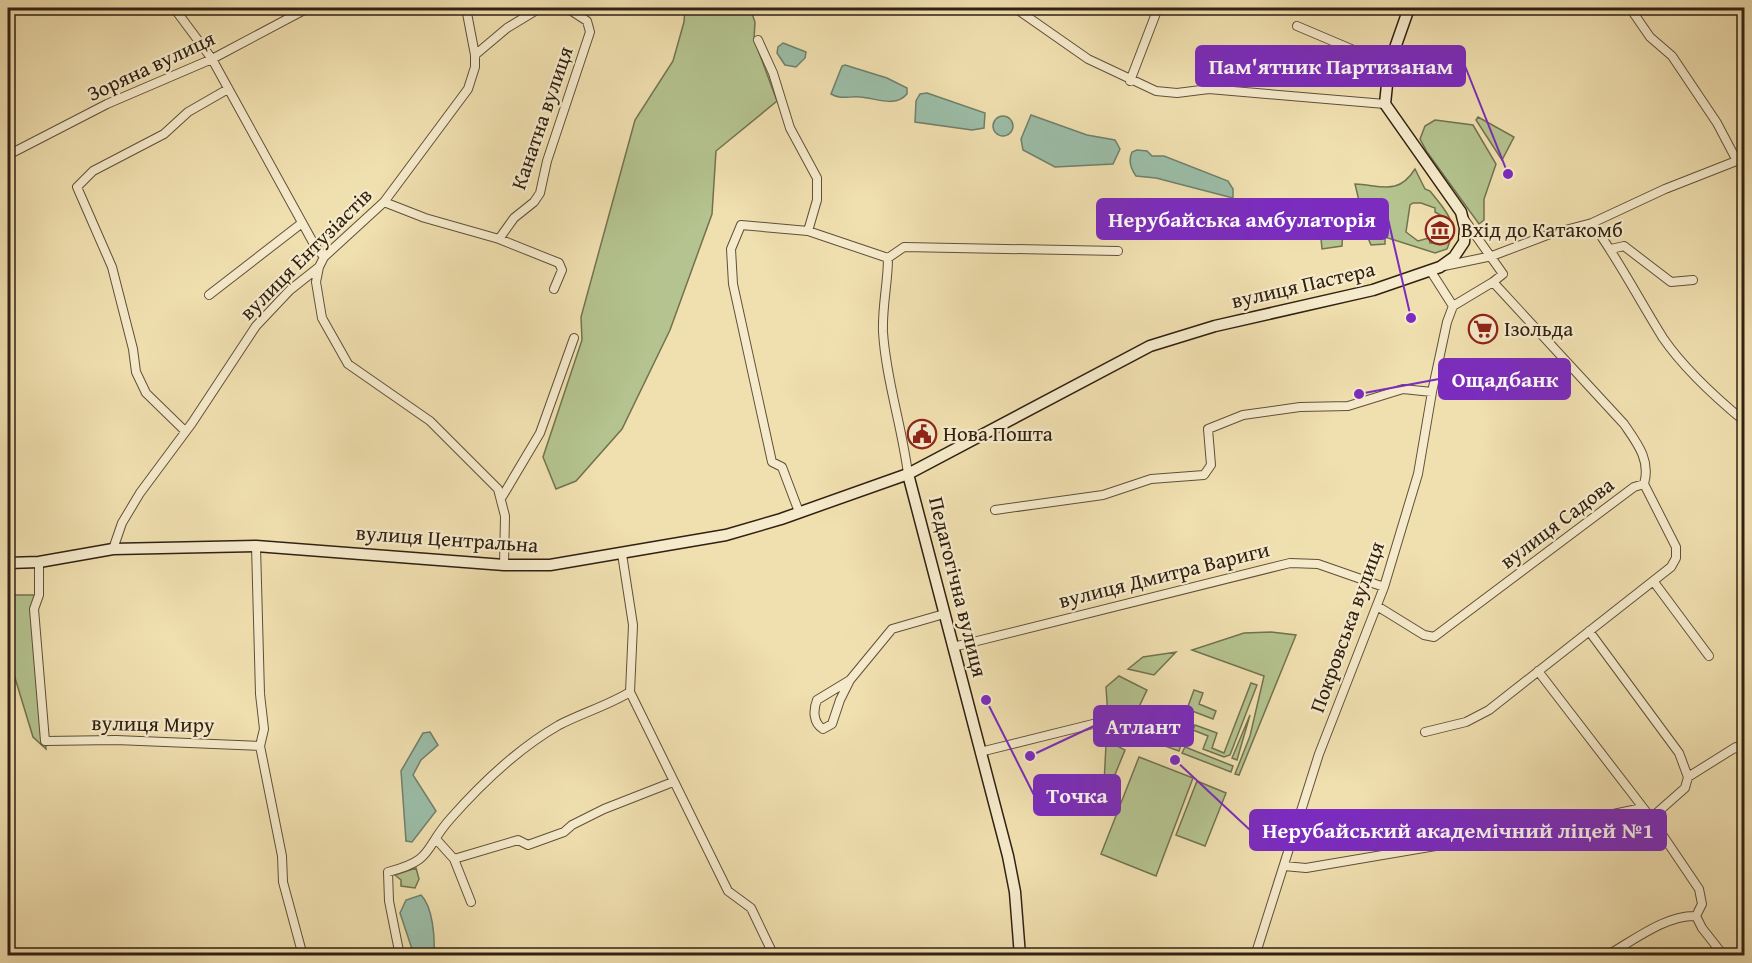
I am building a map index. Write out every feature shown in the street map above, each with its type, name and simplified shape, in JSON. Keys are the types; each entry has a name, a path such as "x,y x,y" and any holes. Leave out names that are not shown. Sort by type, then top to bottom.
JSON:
{"street":[{"path":"174,8 212,59 302,223 324,257"},
{"name":"Зоряна вулиця","path":"8,155 107,104 212,59 308,8"},
{"name":"вулиця Ентузіастів","path":"114,549 122,523 140,493 256,326 290,290 319,267 324,257 384,202 468,89 475,66 475,55 466,8"},
{"path":"475,55 507,28 540,8"},
{"name":"Канатна вулиця","path":"499,239 514,218 534,202 540,193 547,161 591,32 587,21 567,8"},
{"path":"1015,8 1088,58 1130,81 1167,92 1209,89 1385,104"},
{"path":"1130,81 1158,8"},
{"path":"1410,8 1389,65 1385,104 1492,256 1503,274 1453,306 1435,268 1492,256 1550,234 1592,223 1665,189 1741,160 1672,56 1650,37 1630,8"},
{"path":"1297,26 1389,65"},
{"path":"758,40 777,82 790,128 817,178 817,200 808,231"},
{"path":"185,431 146,393 136,372 133,349 112,267 77,187 93,171 156,139 188,112 228,89"},
{"path":"384,202 425,218 499,239 559,263 562,270 554,289"},
{"name":"вулиця Пастера","path":"908,474 1150,346 1215,326 1372,290 1435,268 1460,251 1465,235 1464,219"},
{"path":"209,296 302,223"},
{"path":"1592,223 1611,249 1664,339 1714,396 1744,421"},
{"path":"799,512 782,467 772,462 733,284 731,249 737,229 745,224 808,231 888,258"},
{"path":"1611,249 1624,246 1671,282 1693,280"},
{"path":"908,474 890,388 884,332 883,295 888,258 904,247 1118,250"},
{"path":"319,267 316,282 322,318 348,364 430,421 487,477 502,497 506,516 504,565"},
{"path":"1493,282 1624,424 1639,445 1646,462 1644,484"},
{"name":"Покровська вулиця","path":"1255,956 1319,754 1384,587 1423,459 1432,392 1447,322 1453,306"},
{"path":"502,497 540,433 574,338"},
{"path":"995,510 1103,495 1151,479 1204,475 1211,465 1208,429 1243,415 1300,407 1348,405 1403,389 1432,392"},
{"name":"вулиця Центральна","path":"8,563 39,562 114,549 256,546 504,565 550,565 726,535 908,474"},
{"name":"Педагогічна вулиця","path":"908,474 1008,856 1015,892 1020,956"},
{"name":"вулиця Садова","path":"1377,606 1424,635 1434,637 1634,488 1644,484 1676,547 1676,558 1671,567 1654,582 1478,717 1425,732"},
{"path":"256,546 260,694 264,729 261,746 282,856 283,882 303,956"},
{"path":"622,554 633,625 630,692 728,891 751,908 774,956"},
{"name":"вулиця Миру","path":"39,562 39,595 34,609 45,741 128,740 261,746"},
{"name":"вулиця Дмитра Вариги","path":"953,647 1290,562 1318,564 1384,587"},
{"path":"1654,582 1709,656"},
{"path":"850,680 817,700 814,712 819,726 823,729 832,724 850,680 892,629 944,614"},
{"path":"1589,631 1679,753 1688,777"},
{"path":"1538,671 1651,818 1699,889 1702,904 1696,916"},
{"path":"400,956 389,901 388,872 413,866 424,857 452,817 490,780 535,742 558,726 630,692"},
{"path":"980,752 1109,720"},
{"path":"1651,818 1684,788 1688,777 1736,747 1744,754"},
{"path":"454,859 518,840 528,845 564,832 572,825 604,809 673,782"},
{"path":"1284,866 1317,867 1571,823 1642,808"},
{"path":"436,839 454,859 471,902"},
{"path":"1606,956 1666,923 1685,916 1696,916"},
{"path":"1696,916 1702,928 1725,956"}],"shaded area":[{"path":"685,8 750,8 755,22 754,39 777,101 716,151 712,214 670,330 622,429 576,481 556,489 543,457 582,340 581,317 635,120 673,61 684,22"},
{"path":"783,43 806,52 805,58 796,67 785,65 777,53 778,47"},
{"path":"842,66 887,78 907,88 907,94 897,101 835,96 831,94"},
{"path":"927,93 985,113 984,128 972,130 915,122 916,101 920,94"},
{"path":"1031,115 1087,135 1115,140 1120,149 1113,164 1055,167 1023,150 1021,139"},
{"path":"1003,116 1010,119 1013,126 1010,133 1003,136 996,133 993,126 996,119"},
{"path":"1478,117 1514,137 1502,160 1476,120"},
{"path":"1435,120 1473,125 1496,164 1484,199 1484,220 1479,224 1420,139 1425,126"},
{"path":"1147,151 1152,156 1164,156 1228,181 1233,189 1233,198 1156,178 1136,176 1130,161 1132,152"},
{"path":"1415,169 1425,189 1430,191 1442,205 1449,218 1452,231 1447,249 1435,253 1385,237 1385,244 1371,245 1365,231 1354,223 1343,229 1342,246 1322,249 1318,208 1338,199 1352,207 1360,205 1355,184 1388,187 1402,183","holes":["1421,203 1435,208 1435,212 1442,216 1442,221 1438,220 1441,226 1439,235 1435,234 1433,243 1430,243 1429,238 1418,241 1406,232 1410,205"]},
{"path":"8,595 39,595 34,609 46,749 33,737 8,655"},
{"path":"1271,632 1296,635 1239,775 1235,774 1250,736 1264,676 1192,650 1244,633"},
{"path":"1176,652 1154,675 1128,669 1143,657"},
{"path":"1119,676 1147,690 1135,715 1108,717 1106,687"},
{"path":"1251,683 1257,685 1230,755 1224,757 1203,749 1208,736 1193,730 1195,725 1217,733 1212,748 1224,753"},
{"path":"1194,690 1203,693 1199,704 1216,711 1213,719 1187,709"},
{"path":"1250,715 1237,760 1232,758"},
{"path":"1119,722 1153,734 1151,740 1125,730 1119,747 1125,750 1114,777 1118,779 1108,806 1103,805 1106,744 1116,742 1117,730 1109,724"},
{"path":"430,732 438,745 421,760 413,775 436,811 412,842 406,841 401,771 423,733"},
{"path":"1157,736 1181,745 1179,751 1154,742"},
{"path":"1185,747 1233,766 1231,772 1182,753"},
{"path":"1139,757 1193,778 1156,876 1101,854"},
{"path":"1197,781 1226,793 1205,846 1176,835"},
{"path":"416,868 419,879 415,888 401,886 401,880 395,875"},
{"path":"421,895 431,915 434,955 414,955 400,913 406,900"}],"place":[{"name":"Пам'ятник Партизанам","path":"1508,174"},
{"name":"Вхід до Катакомб","path":"1440,230"},
{"name":"Нерубайська амбулаторія","path":"1411,318"},
{"name":"Ізольда","path":"1483,329"},
{"name":"Ощадбанк","path":"1359,394"},
{"name":"Нова Пошта","path":"922,434"},
{"name":"Точка","path":"986,700"},
{"name":"Атлант","path":"1030,756"},
{"name":"Нерубайський академічний ліцей №1","path":"1175,760"}]}
